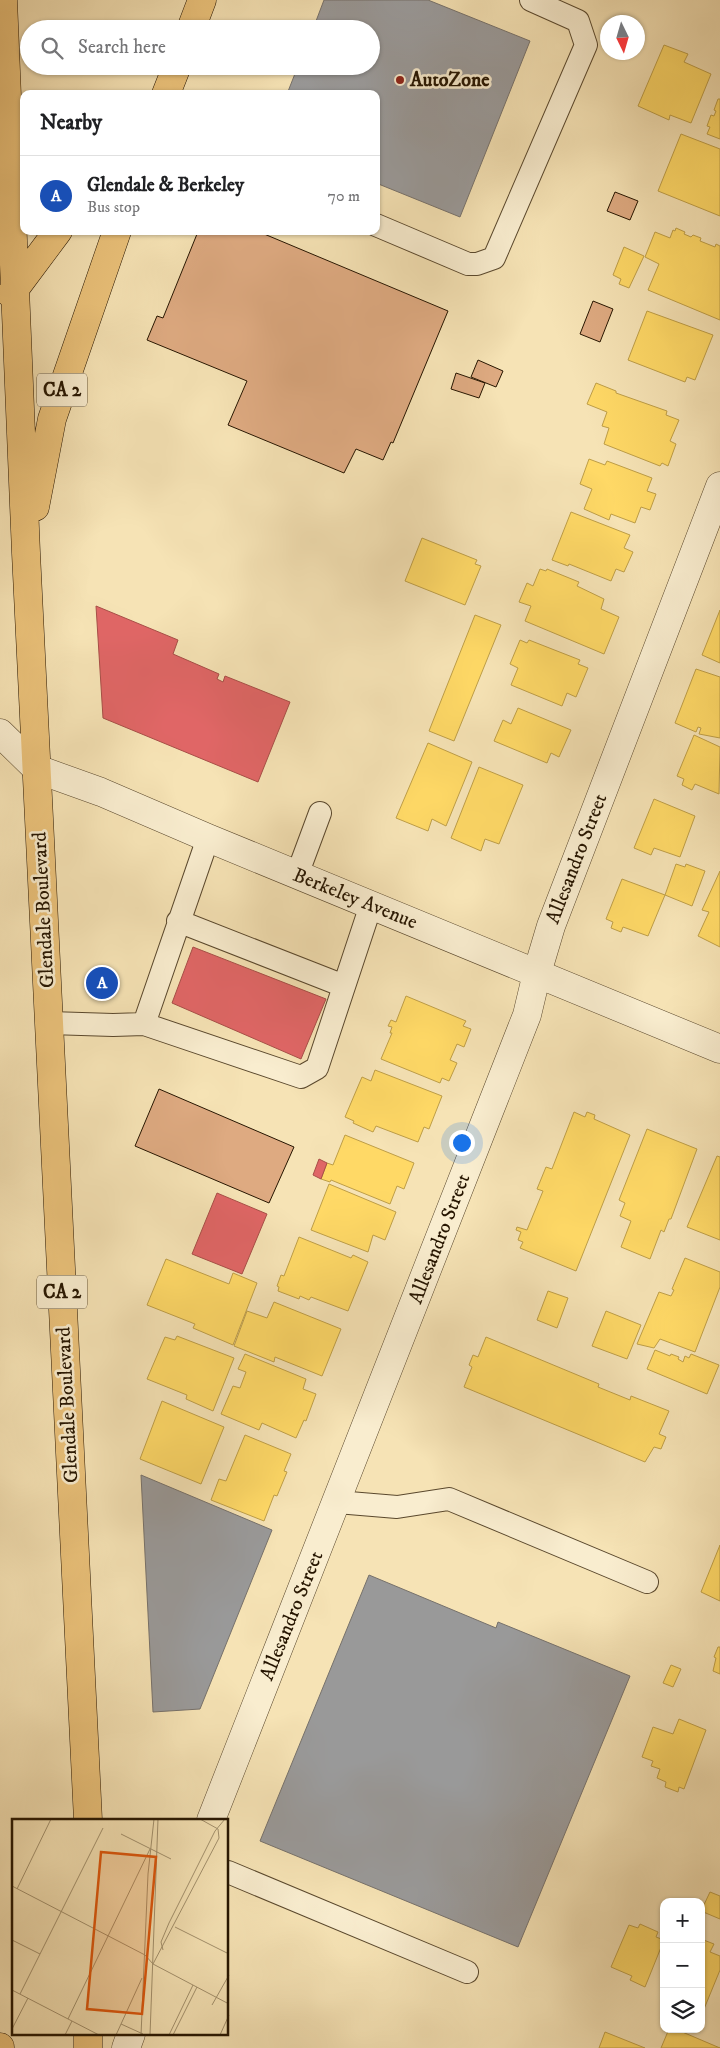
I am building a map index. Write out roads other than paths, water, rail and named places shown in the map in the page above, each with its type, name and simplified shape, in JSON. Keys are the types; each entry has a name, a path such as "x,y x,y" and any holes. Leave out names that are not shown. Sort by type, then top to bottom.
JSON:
{"main road":[{"name":"Glendale Boulevard","path":"3,0 26,553 89,1819"},
{"path":"194,20 202,0"},
{"path":"168,90 173,75"},
{"path":"0,312 15,288 55,235"},
{"name":"CA 2","path":"26,553 52,419 116,235"}],"street":[{"name":"Allesandro Street","path":"211,1819 527,1015 551,926 720,486"},
{"name":"Berkeley Avenue","path":"0,733 37,769 101,792 511,964 720,1049"},
{"path":"126,2048 130,2036"}],"lane":[{"path":"380,227 468,264 477,264 494,258 586,44 578,21 531,0"},
{"path":"297,875 320,813"},
{"path":"144,1024 208,838"},
{"path":"50,1023 144,1024 301,1077 317,1068 371,905"},
{"path":"178,921 344,986"},
{"path":"337,1502 397,1506 449,1499 647,1582"},
{"path":"229,1872 466,1972"}],"place":[{"name":"AutoZone","path":"400,80"},
{"name":"Glendale & Berkeley","path":"102,983"}]}
